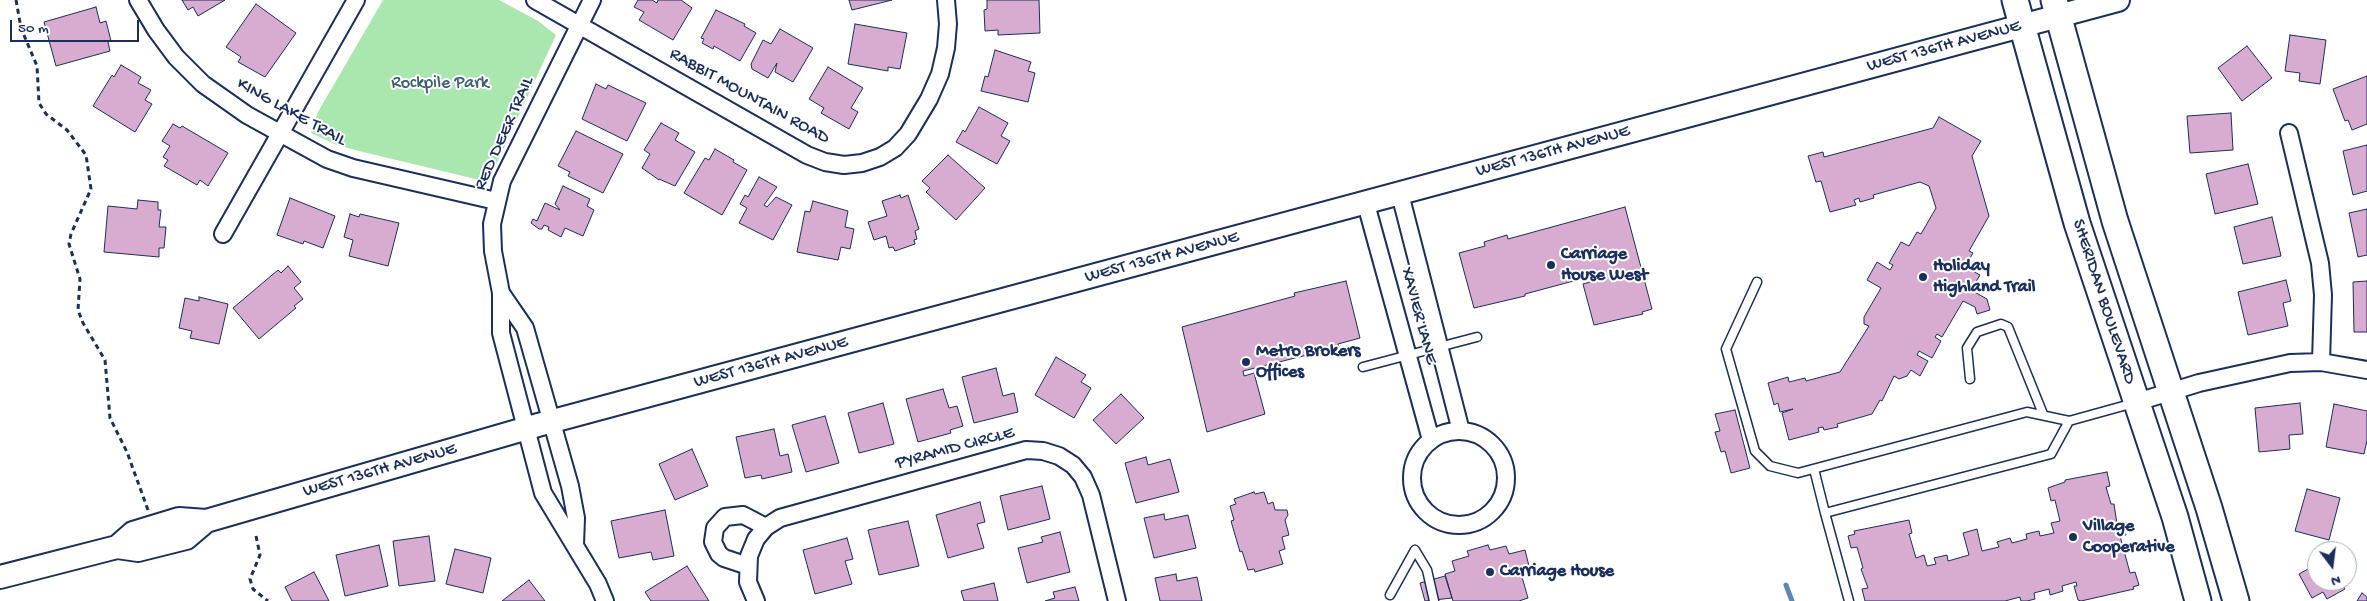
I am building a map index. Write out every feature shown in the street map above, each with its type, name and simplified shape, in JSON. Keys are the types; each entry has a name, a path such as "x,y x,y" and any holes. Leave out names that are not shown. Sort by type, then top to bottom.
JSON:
{"main road":[{"name":"SHERIDAN BOULEVARD","path":"2015,0 2077,223 2175,518 2198,601"},
{"name":"WEST 136TH AVENUE","path":"0,577 117,547 133,533 179,518 206,522 552,421 2022,27 2057,8 2118,0"},
{"name":"SHERIDAN BOULEVARD","path":"2057,8 2115,221 2209,508 2236,601"}],"street":[{"name":"KING LAKE TRAIL","path":"138,0 156,30 176,57 203,84 230,104 280,133 327,159 353,168 496,202"},
{"path":"223,234 356,0"},
{"name":"RABBIT MOUNTAIN ROAD","path":"536,0 807,154 825,162 844,165 862,163 880,157 895,148 908,134 930,99 940,74 946,48 948,24 946,0"},
{"name":"RED DEER TRAIL","path":"592,0 578,24 502,181 492,224 493,251 502,293 501,333 543,493 598,584 605,601"},
{"path":"2289,133 2320,263 2323,295 2321,362"},
{"name":"XAVIER LANE","path":"1400,194 1461,431"},
{"name":"XAVIER LANE","path":"1366,204 1431,440"},
{"name":"RED DEER TRAIL","path":"502,293 525,328 552,421 576,518 575,545"},
{"path":"2137,402 2205,381 2290,363 2321,362 2367,370"},
{"path":"1461,431 1476,434 1489,442 1499,454 1505,468 1506,483 1501,498 1492,510 1480,520 1465,524 1449,524 1434,518 1425,510 1413,489 1412,475 1421,449 1431,440 1446,433 1461,431"},
{"name":"PYRAMID CIRCLE","path":"766,527 791,514 1026,450 1043,451 1059,456 1073,466 1083,477 1091,495 1117,601"},
{"path":"748,566 724,558 719,554 713,542 715,528 725,517 743,515 766,527 756,540 748,566 748,582 756,601"}],"lane":[{"path":"1757,282 1726,349 1755,451 1770,466 1798,473 2027,412 2069,420 2137,402"},
{"path":"1970,379 1967,348 1977,332 2001,324 2008,327 2043,414"},
{"path":"1363,367 1477,337"},
{"path":"1825,512 2051,454 2069,420"},
{"path":"1814,469 1849,601"},
{"path":"1390,595 1416,550 1427,570 1434,601"}],"path":[{"path":"16,0 21,28 37,66 39,103 46,114 67,130 86,155 91,189 71,234 69,244 80,279 78,310 83,323 105,360 110,418 127,452 148,510"},
{"path":"256,536 260,556 250,579 254,589 268,601"}],"green space":[{"name":"Rockpile Park","path":"383,0 499,0 538,21 556,35 488,182 337,145 311,133 318,112"}],"building":[{"path":"182,0 225,0 198,16 193,7 188,10"},
{"path":"638,0 652,0 657,3 658,0 681,0 692,8 673,40 639,20 644,12 634,7"},
{"path":"849,0 892,0 852,10"},
{"path":"987,0 1039,0 1040,33 998,35 998,30 985,31 984,10 987,9"},
{"path":"256,4 296,33 265,77 238,62 241,57 226,47"},
{"path":"96,7 100,23 106,21 111,41 108,42 110,51 56,66 44,22"},
{"path":"716,10 745,24 744,26 756,33 740,61 714,46 713,49 702,43 704,39 701,38"},
{"path":"855,24 907,33 900,69 888,67 888,71 848,64"},
{"path":"780,29 813,48 793,82 775,72 777,63 768,78 752,69 751,64 763,40 771,44"},
{"path":"2290,35 2326,40 2320,84 2299,81 2300,73 2285,71"},
{"path":"2247,46 2272,78 2242,101 2218,68"},
{"path":"995,50 1031,62 1028,71 1035,73 1028,102 981,91 985,76 988,77"},
{"path":"121,65 141,77 138,83 151,90 145,100 152,104 135,132 93,106 112,75 114,77"},
{"path":"828,67 863,88 851,108 858,112 849,129 821,113 824,108 809,99"},
{"path":"2367,76 2367,124 2352,130 2348,120 2345,121 2333,89"},
{"path":"596,84 606,89 608,85 646,103 627,141 582,119"},
{"path":"979,107 1008,123 1001,136 1010,141 997,164 956,142 963,130 965,132"},
{"path":"2231,113 2233,150 2190,153 2187,116"},
{"name":"Holiday Highland Trail","path":"1939,117 1981,141 1972,156 1989,216 1969,251 1973,253 1965,267 1980,275 1971,290 1987,299 1990,310 1977,314 1975,307 1963,301 1942,337 1937,334 1935,337 1941,341 1932,358 1919,351 1917,355 1928,361 1920,376 1911,370 1907,376 1899,379 1894,376 1882,401 1880,400 1872,414 1837,424 1838,427 1824,430 1823,427 1818,428 1819,432 1789,440 1782,413 1793,409 1780,412 1778,403 1774,405 1768,383 1788,377 1789,382 1805,378 1806,381 1840,372 1869,326 1864,324 1864,317 1881,288 1867,280 1877,262 1890,270 1893,265 1889,263 1901,242 1909,246 1917,232 1921,234 1936,208 1929,186 1920,182 1873,195 1874,198 1860,202 1859,198 1854,200 1856,205 1830,212 1821,181 1816,182 1808,156 1823,152 1824,157 1933,128"},
{"path":"661,123 679,133 675,140 695,152 675,186 659,180 642,168 650,154 644,150"},
{"path":"173,124 180,128 182,126 228,153 208,186 200,180 197,185 164,166 168,160 163,157 170,146 162,141"},
{"path":"576,131 623,154 603,193 568,176 570,172 558,166"},
{"path":"2367,145 2367,191 2353,195 2343,151"},
{"path":"715,149 747,170 722,215 684,193 705,158 709,160"},
{"path":"948,155 985,188 956,220 926,192 930,188 922,181"},
{"path":"2248,164 2258,204 2215,214 2206,174"},
{"path":"759,177 777,187 764,205 767,207 776,197 792,205 773,240 739,223 747,208 740,204 745,195 748,197"},
{"path":"563,186 590,199 587,206 594,210 583,236 565,228 561,237 548,230 549,227 544,225 542,229 539,229 531,223 533,219 537,221 545,203 560,210 555,204"},
{"path":"900,195 901,198 908,195 919,229 915,231 917,239 914,240 915,244 895,251 893,247 889,248 886,236 874,240 868,222 887,216 882,201"},
{"path":"290,198 335,216 323,248 304,241 303,244 277,235"},
{"path":"138,200 158,202 158,210 161,210 159,227 166,227 164,248 159,248 159,257 104,252 108,206 137,209"},
{"path":"813,201 848,211 845,227 854,229 850,249 841,247 838,260 797,252 805,211 810,212"},
{"name":"Carriage House West","path":"1625,207 1652,309 1642,312 1643,314 1594,325 1583,284 1593,281 1592,276 1525,294 1525,296 1474,308 1459,253 1485,246 1484,242 1507,235 1508,239"},
{"path":"2367,209 2367,255 2358,257 2349,213"},
{"path":"350,214 359,217 360,214 399,223 388,266 349,256 353,240 344,237"},
{"path":"2272,217 2281,256 2243,264 2234,227"},
{"path":"288,266 301,282 294,288 303,299 294,306 296,308 259,339 233,308 278,270 281,273"},
{"path":"2286,280 2291,301 2283,303 2288,326 2248,335 2238,292"},
{"path":"1346,281 1360,338 1338,344 1339,347 1243,371 1244,376 1254,373 1265,414 1207,432 1182,327 1295,296 1294,293"},
{"path":"2367,281 2367,332 2354,332 2353,282"},
{"path":"199,297 228,304 219,344 190,338 192,331 179,328 185,298 199,301"},
{"path":"1056,357 1086,375 1081,382 1091,388 1074,418 1035,395"},
{"path":"996,368 1003,396 1014,393 1018,412 974,423 962,377"},
{"path":"943,389 949,408 957,406 963,426 950,430 951,433 918,442 906,399"},
{"path":"1121,394 1144,418 1116,444 1093,420"},
{"path":"883,403 894,444 859,453 848,413"},
{"path":"2300,403 2303,434 2289,435 2290,449 2259,452 2255,408"},
{"path":"2334,404 2367,411 2367,440 2364,454 2326,447"},
{"path":"1735,410 1750,468 1731,473 1725,451 1721,452 1715,432 1720,431 1715,414"},
{"path":"825,416 839,463 806,472 792,425"},
{"path":"774,429 780,456 788,454 792,472 762,479 761,475 745,478 736,437"},
{"path":"692,449 708,486 675,500 659,464"},
{"path":"1146,457 1148,465 1170,459 1179,492 1136,503 1125,463"},
{"name":"Village Cooperative","path":"2107,472 2110,486 2106,487 2111,504 2114,504 2117,524 2122,522 2126,535 2120,536 2130,573 2135,572 2139,585 2133,587 2134,589 2081,601 2078,600 2074,586 2077,586 2076,582 2062,586 2063,591 2050,595 2049,589 2034,593 2035,599 2027,601 2021,601 2020,597 2005,601 1865,601 1862,589 1868,588 1861,569 1863,568 1857,547 1851,548 1848,536 1855,534 1854,531 1909,520 1912,533 1909,534 1916,558 1924,555 1927,566 1936,564 1934,558 1947,555 1948,561 1969,555 1963,533 1977,529 1982,551 1999,547 1997,542 2010,538 2012,543 2027,539 2026,534 2039,531 2040,536 2054,533 2051,523 2060,521 2055,500 2051,501 2048,488 2065,482 2065,480"},
{"path":"1042,486 1050,519 1008,530 1000,496"},
{"path":"2307,489 2340,498 2329,540 2295,531"},
{"path":"1254,492 1255,494 1264,492 1268,504 1273,502 1275,510 1287,510 1288,515 1285,520 1289,535 1282,537 1285,549 1279,551 1283,564 1255,572 1254,569 1248,570 1242,551 1240,552 1231,521 1234,520 1230,506 1236,504 1234,499"},
{"path":"980,502 985,522 977,524 984,548 948,558 936,515"},
{"path":"665,510 674,556 653,560 651,552 619,558 611,521"},
{"path":"1164,514 1165,520 1188,515 1196,548 1154,558 1144,518"},
{"path":"908,521 919,566 879,575 868,530"},
{"path":"1060,532 1070,572 1027,583 1018,548 1043,542 1041,537"},
{"path":"429,536 435,581 399,586 393,541"},
{"path":"847,538 853,559 845,561 852,584 815,594 803,550"},
{"path":"379,545 388,586 345,596 336,555"},
{"name":"Carriage House","path":"1488,545 1490,550 1506,546 1509,554 1525,550 1531,574 1522,577 1528,598 1519,601 1453,601 1445,574 1455,571 1452,561 1469,556 1467,551"},
{"path":"455,549 491,558 483,593 446,584"},
{"path":"687,566 709,601 651,601 645,592"},
{"path":"2307,570 2307,589 2299,574"},
{"path":"314,572 329,601 292,601 285,587"},
{"path":"1176,574 1177,581 1197,577 1202,601 1160,601 1155,578"},
{"path":"1445,576 1452,598 1425,601 1420,583"},
{"path":"529,580 545,601 502,601"},
{"path":"994,583 998,601 964,601 961,591"},
{"path":"1075,587 1079,601 1045,601 1055,598 1053,592"},
{"path":"2308,591 2341,591 2327,599 2323,592 2312,598"},
{"path":"2362,593 2367,597 2367,601 2357,601"}],"waterway":[{"path":"1786,585 1792,601"}],"place":[{"name":"Carriage House West","path":"1551,265"},
{"name":"Holiday Highland Trail","path":"1923,277"},
{"name":"Metro Brokers Offices","path":"1246,362"},
{"name":"Village Cooperative","path":"2073,537"},
{"name":"Carriage House","path":"1490,572"}]}
